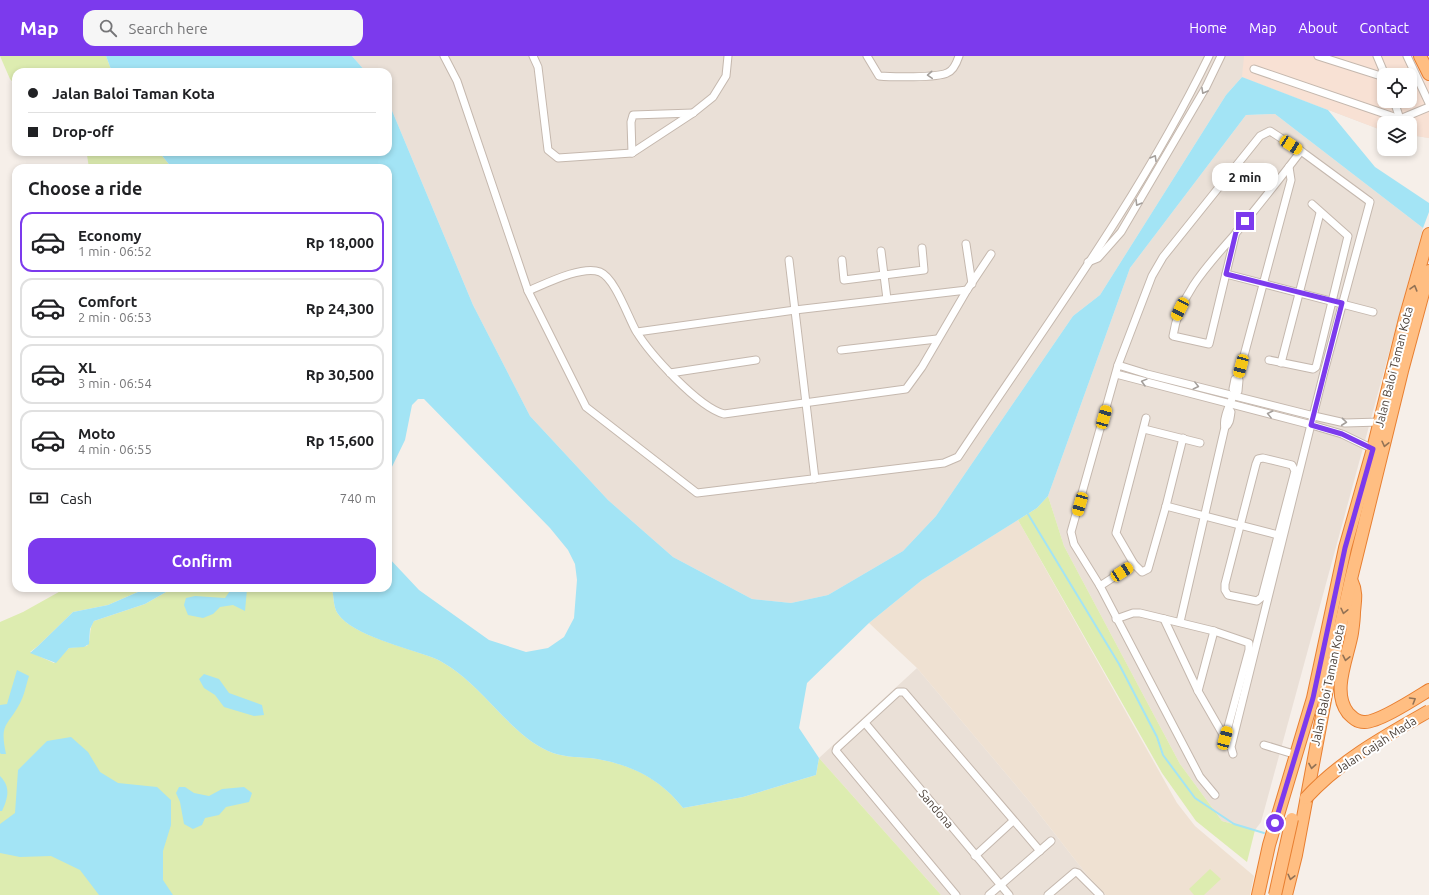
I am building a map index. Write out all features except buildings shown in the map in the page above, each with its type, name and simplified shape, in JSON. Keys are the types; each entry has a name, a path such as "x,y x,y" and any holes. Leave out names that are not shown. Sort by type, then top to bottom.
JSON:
{"highway":[{"path":"1420,56 1429,74"},
{"name":"Jalan Baloi Taman Kota","path":"1296,855 1330,673 1351,579 1367,520 1429,234"},
{"name":"Jalan Baloi Taman Kota","path":"1258,895 1269,846 1313,698 1345,548 1410,320 1429,271"},
{"path":"1345,548 1358,551"},
{"path":"1351,579 1356,588 1356,598 1352,633 1341,690 1344,708 1355,720 1364,722 1372,721 1399,708 1429,690"},
{"name":"Jalan Gajah Mada","path":"1275,895 1292,819 1306,798 1322,781 1346,761 1429,711"},
{"path":"1269,846 1278,841 1284,841 1293,848 1296,855 1286,895"}],"street":[{"path":"444,56 457,81 528,291 586,407 697,493 944,463 958,457 1137,188 1196,84 1209,56"},
{"path":"533,56 538,67 547,146 552,155 558,158 632,152 693,113 714,97 726,76 728,56"},
{"path":"867,56 879,76 895,77 947,73 955,66 959,56"},
{"path":"1088,262 1098,258 1121,232 1206,87 1221,56"},
{"path":"1318,56 1377,74"},
{"path":"1377,56 1382,68"},
{"path":"1407,56 1429,103"},
{"path":"1254,69 1391,116"},
{"path":"1407,116 1429,107"},
{"path":"632,152 631,122 633,115 693,113"},
{"path":"1215,795 1200,777 1100,586 1074,544 1072,532 1118,365 1152,276 1163,257 1260,136 1270,131 1301,151 1370,202 1342,303 1231,747 1233,754"},
{"path":"1236,232 1208,344 1173,336 1175,319 1190,290 1209,263 1301,151"},
{"path":"1180,622 1206,515 1225,427 1225,417 1234,393 1238,391 1240,380 1238,378 1291,180 1289,167"},
{"path":"1269,360 1312,369 1316,367 1348,236 1320,213 1312,204"},
{"path":"1281,363 1320,213"},
{"path":"966,244 970,287"},
{"path":"842,260 844,280 924,270 922,248"},
{"path":"881,251 887,299"},
{"path":"528,291 583,271 601,272 610,279 637,332 670,373 707,406 724,414 906,389 922,367 937,339 991,254"},
{"path":"789,260 815,479"},
{"path":"1226,274 1373,312"},
{"path":"637,332 970,287"},
{"path":"841,350 937,339"},
{"path":"670,373 756,360"},
{"path":"1118,365 1177,381 1234,393 1314,416 1345,423 1380,422"},
{"path":"1116,374 1230,407 1311,425 1342,434 1373,449"},
{"path":"1174,390 1177,381"},
{"path":"1146,418 1116,534 1134,564 1142,572 1148,569 1183,438"},
{"path":"1144,429 1200,443"},
{"path":"1262,458 1292,465 1295,471 1260,600 1251,601 1228,595 1225,590 1225,584 1241,525 1258,459 1262,458"},
{"path":"1166,506 1206,515 1278,535"},
{"path":"1100,586 1134,564"},
{"path":"1116,619 1133,613 1180,622 1246,641 1249,646 1225,738 1198,690 1164,619"},
{"path":"1198,690 1214,631"},
{"path":"956,895 837,754 837,748 898,692 904,692 1040,851"},
{"name":"Sandona","path":"864,722 1009,895"},
{"path":"1264,745 1297,755"},
{"path":"975,856 1013,821"},
{"path":"989,895 1051,841"},
{"path":"1048,895 1075,872 1078,873 1100,895"}],"shaded area":[{"path":"352,56 1419,56 1429,138 1417,136 1417,116 1377,116 1377,128 1242,77 1226,95 1100,295 1073,316 936,516 903,551 828,595 791,603 752,599 673,557 608,500 530,416 473,305 392,111 392,68 362,68"},
{"path":"1244,56 1419,56 1429,74 1429,138 1417,136 1417,116 1377,116 1377,128 1242,77"},
{"path":"1275,114 1423,228 1261,822 1255,830 1222,821 1180,764 1064,546 1048,496 1130,268 1246,115"},
{"path":"1018,520 1177,803 1195,826 1254,876 1250,895 1106,895 1087,875 1030,802 917,668 869,623 922,580"},
{"path":"917,668 1030,802 1087,875 1106,895 941,895 819,758"}],"green space":[{"path":"0,56 106,56 110,68 12,68 12,81"},
{"path":"87,156 162,156 169,164 88,164"},
{"path":"1048,496 1064,546 1180,764 1222,821 1255,830 1247,862 1196,821 1162,773 1018,520 1037,508"},
{"path":"59,592 138,592 108,605 73,612 30,652 54,663 69,648 87,646 91,627 94,621 145,604 166,592 332,592 336,611 345,622 381,640 434,658 448,665 468,681 512,725 535,744 548,751 558,754 604,760 642,773 664,788 683,808 743,797 816,775 819,758 941,895 0,895 0,622 23,612"},
{"path":"1210,869 1221,879 1204,895 1194,895 1189,889"}],"water":[{"path":"106,56 352,56 362,68 110,68"},
{"path":"1242,77 1328,110 1375,167 1429,203 1429,212 1423,228 1275,114 1246,115 1130,268 1048,496 1037,508 922,580 869,623 807,683 799,728 819,758 816,775 743,797 683,808 664,788 641,773 604,760 558,754 548,751 535,744 512,725 468,681 448,665 434,658 367,634 345,622 336,611 332,592 392,592 392,561 419,590 489,640 526,652 548,648 564,637 574,618 577,580 575,564 568,550 550,528 424,399 418,399 412,405 405,440 392,467 392,164 169,164 162,156 392,156 392,111 473,305 530,416 608,500 673,557 752,599 791,603 828,595 903,551 936,516 1073,316 1100,295 1226,95"},
{"path":"138,592 166,592 145,604 94,621 90,629 89,644 84,647 69,648 56,663 30,653 73,612 108,605"},
{"path":"229,592 247,592 245,611 233,605 220,607 213,614 203,618 188,615 184,605 186,598 195,596 225,598"},
{"path":"17,670 29,676 21,702 5,726 4,744 6,754 1,754 0,705 7,704"},
{"path":"204,674 219,679 229,693 262,705 264,715 254,716 224,707 215,695 204,688 199,679"},
{"path":"71,737 88,752 100,772 118,783 157,787 171,800 171,825 163,851 163,880 173,895 99,895 80,870 51,856 20,857 0,853 0,824 15,813 18,770 47,741"},
{"path":"0,776 7,788 6,802 2,811 0,811"},
{"path":"179,787 185,787 194,793 209,796 222,789 244,787 252,793 249,802 226,807 219,815 205,818 202,825 193,829 184,824 180,802 176,793"}],"waterway":[{"path":"1028,514 1119,664 1157,737 1163,755 1195,798 1234,824 1264,833"}],"route":[{"path":"1245,221 1236,232 1226,274 1342,303 1311,425 1342,434 1373,449 1345,548 1313,698 1297,755 1275,823"}]}
